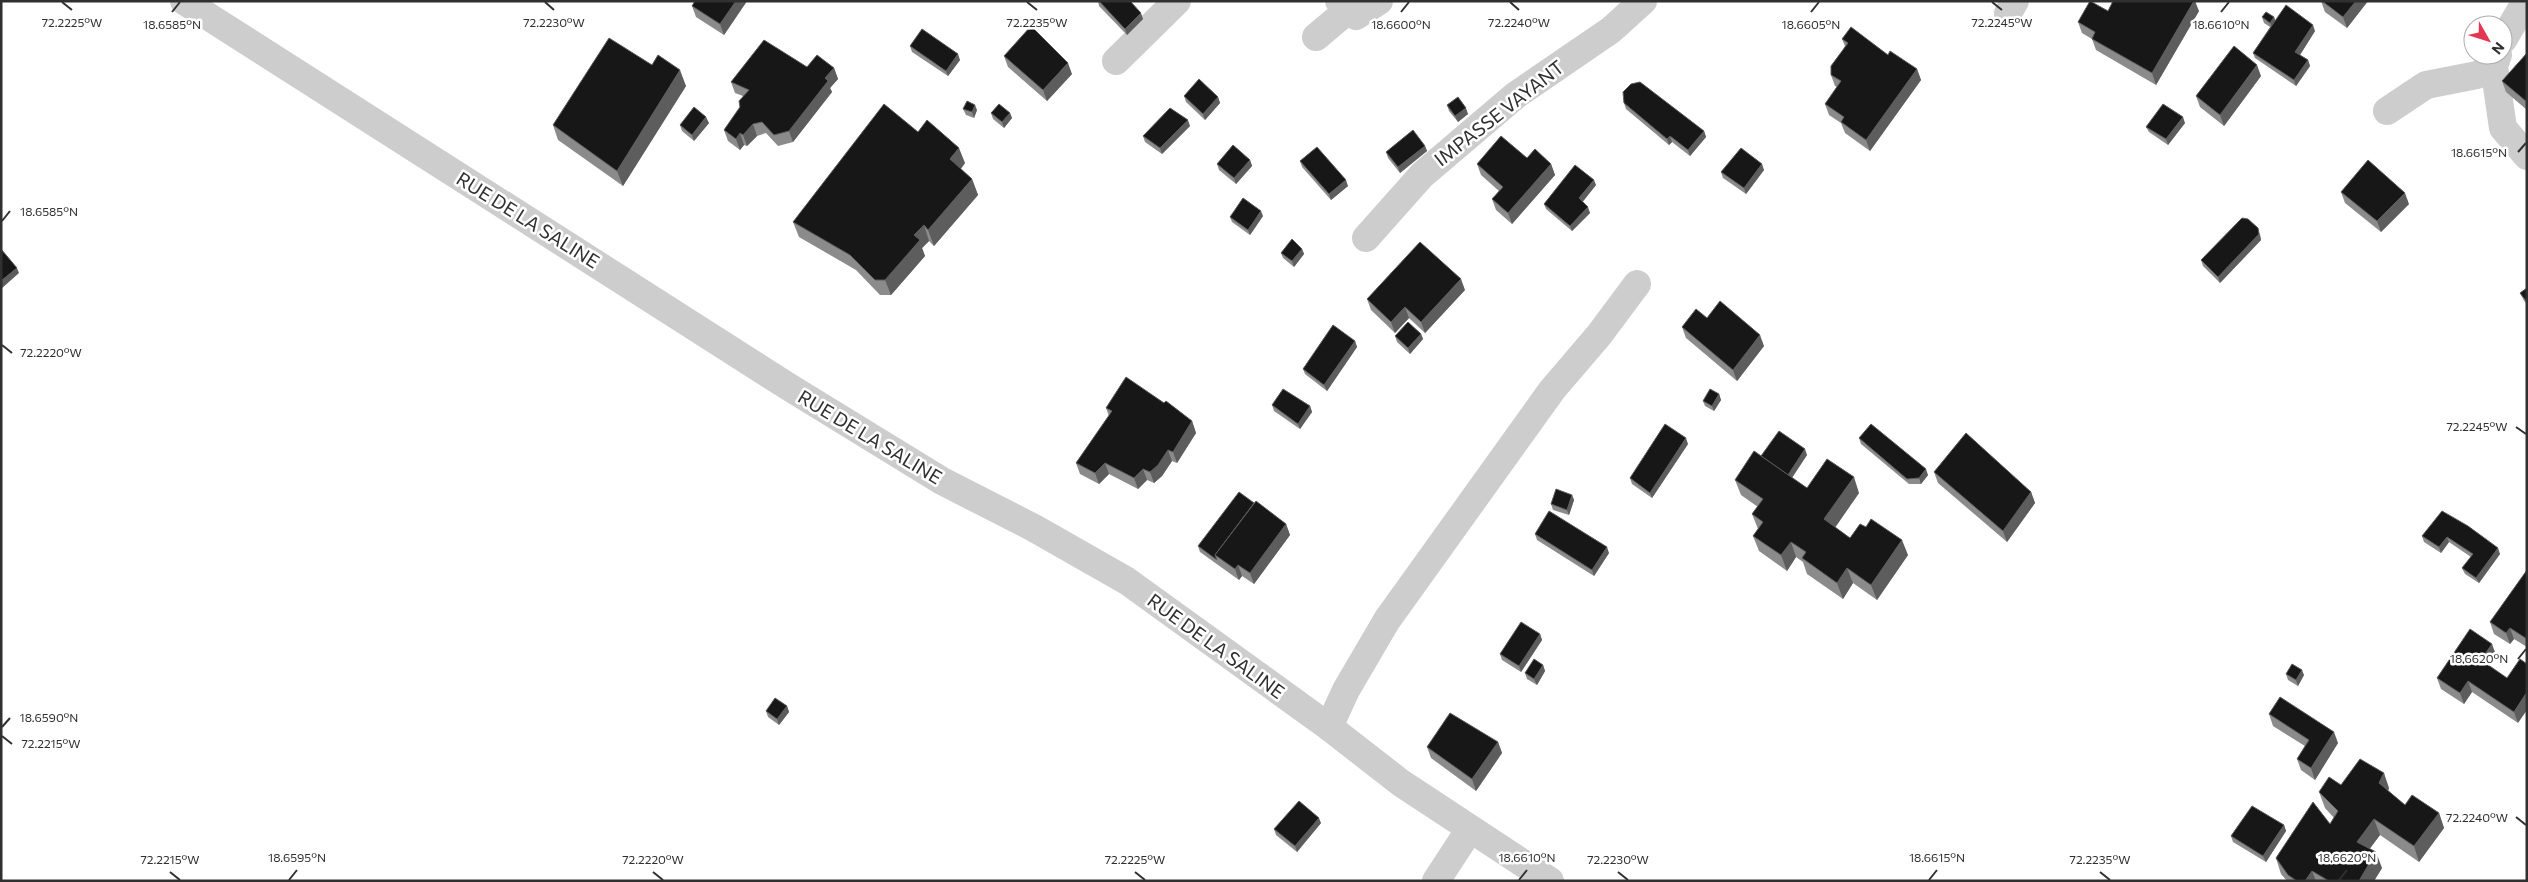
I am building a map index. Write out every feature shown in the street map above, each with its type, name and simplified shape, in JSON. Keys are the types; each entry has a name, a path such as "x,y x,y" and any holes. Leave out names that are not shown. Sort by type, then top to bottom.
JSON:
{"street":[{"name":"RUE DE LA SALINE","path":"184,1 789,387 942,480 1034,528 1127,582 1329,727 1401,783 1550,881"},
{"path":"1116,61 1177,1"},
{"path":"1316,37 1343,6 1356,16 1379,1"},
{"name":"IMPASSE VAYANT","path":"1366,238 1394,203 1430,168 1516,95 1611,30 1643,1"},
{"path":"2513,26 2526,1"},
{"path":"2387,111 2426,85 2477,75 2487,65"},
{"path":"2499,65 2503,128 2527,156"},
{"path":"1329,727 1346,690 1387,620 1552,390 1599,335 1637,284"},
{"path":"1436,881 1470,829"}],"building":[{"path":"695,1 736,1 720,24 692,6"},
{"path":"1099,1 1130,1 1141,13 1125,29"},
{"path":"2090,1 2108,11 2113,1 2194,1 2152,73 2092,39 2095,32 2078,22"},
{"path":"2322,1 2356,1 2343,17"},
{"path":"2286,5 2313,25 2295,52 2308,60 2294,80 2253,53"},
{"path":"2266,12 2274,17 2270,23 2262,17"},
{"path":"1031,26 1068,63 1043,90 1004,56"},
{"path":"1851,27 1888,55 1890,51 1917,69 1866,140 1841,122 1844,117 1825,104 1841,81 1831,75 1831,66 1848,43 1842,39"},
{"path":"922,29 958,54 946,71 910,46"},
{"path":"609,38 652,65 658,55 680,70 617,171 553,125"},
{"path":"764,40 807,67 817,55 834,68 825,78 828,81 789,131 774,135 762,122 753,124 743,135 740,133 736,139 724,130 740,107 739,101 749,90 731,82"},
{"path":"2234,46 2257,65 2220,115 2196,96"},
{"path":"2527,53 2527,102 2502,81"},
{"path":"1199,79 1218,97 1203,114 1184,96"},
{"path":"1640,82 1704,131 1688,150 1670,136 1667,139 1624,103 1623,92 1631,84"},
{"path":"1458,97 1466,108 1455,116 1447,105"},
{"path":"967,101 975,105 972,112 963,109"},
{"path":"884,104 918,132 927,120 959,148 950,159 972,179 928,230 924,225 914,235 920,240 885,280 875,280 850,255 793,222"},
{"path":"999,104 1010,113 1002,122 991,113"},
{"path":"2163,104 2183,117 2166,139 2146,127"},
{"path":"694,107 706,117 692,135 680,125"},
{"path":"1170,108 1188,120 1160,148 1143,136"},
{"path":"1413,130 1425,146 1398,167 1386,152"},
{"path":"1501,136 1527,158 1535,149 1551,164 1508,213 1492,199 1503,187 1477,164"},
{"path":"1233,145 1250,160 1234,178 1217,164"},
{"path":"1317,147 1346,180 1329,194 1300,161"},
{"path":"1741,148 1762,164 1744,188 1721,172"},
{"path":"2368,160 2405,193 2377,221 2341,192"},
{"path":"1575,165 1594,180 1579,198 1588,207 1570,226 1544,204"},
{"path":"1243,198 1261,211 1248,230 1230,217"},
{"path":"2242,218 2248,219 2258,228 2259,234 2218,277 2201,260"},
{"path":"1292,239 1302,249 1292,261 1281,253"},
{"path":"1420,242 1461,279 1421,322 1405,307 1391,322 1367,299"},
{"path":"1,249 17,268 1,281"},
{"path":"2527,288 2527,302 2520,293"},
{"path":"1720,301 1760,335 1733,370 1682,327 1696,309 1707,318"},
{"path":"1408,322 1421,334 1408,348 1395,336"},
{"path":"1333,325 1355,341 1324,385 1303,369"},
{"path":"1126,377 1164,403 1166,401 1192,421 1173,452 1168,450 1158,465 1150,472 1143,469 1134,478 1105,463 1095,473 1076,463 1112,411 1106,408"},
{"path":"1283,389 1310,406 1298,424 1272,405"},
{"path":"1710,389 1719,394 1712,406 1703,401"},
{"path":"1665,424 1686,438 1650,493 1630,478"},
{"path":"1871,424 1926,469 1919,478 1907,479 1859,438"},
{"path":"1779,431 1805,449 1788,475 1761,456"},
{"path":"1966,433 2031,492 2003,531 1934,472"},
{"path":"1754,451 1807,488 1827,459 1854,477 1824,519 1850,538 1860,524 1866,527 1871,519 1902,540 1871,585 1847,568 1837,583 1802,558 1806,552 1791,542 1781,555 1753,536 1763,522 1752,514 1763,499 1735,480"},
{"path":"1556,489 1572,495 1567,510 1551,504"},
{"path":"1239,492 1254,503 1215,555 1217,560 1198,546"},
{"path":"1256,501 1286,524 1250,573 1238,565 1235,569 1215,555"},
{"path":"1549,511 1607,547 1592,570 1535,534"},
{"path":"2442,511 2468,526 2498,548 2476,578 2462,568 2473,554 2447,537 2439,547 2422,536"},
{"path":"2527,570 2527,639 2510,628 2506,633 2490,622"},
{"path":"1521,622 1540,634 1519,666 1500,654"},
{"path":"2470,629 2492,644 2481,660 2507,678 2520,659 2527,664 2527,692 2514,712 2468,681 2460,693 2437,678"},
{"path":"1534,659 1543,665 1534,679 1525,673"},
{"path":"2292,664 2302,670 2296,680 2286,674"},
{"path":"2280,697 2334,732 2311,768 2297,759 2309,740 2269,714"},
{"path":"775,698 787,706 777,719 766,711"},
{"path":"1450,713 1498,742 1472,779 1427,747"},
{"path":"2360,759 2384,773 2379,783 2405,805 2412,795 2439,813 2414,846 2374,819 2357,842 2376,852 2359,881 2329,881 2312,871 2305,881 2297,881 2288,875 2276,858 2313,802 2330,824 2338,811 2319,792 2329,777 2341,785"},
{"path":"1299,801 1319,818 1295,846 1274,829"},
{"path":"2252,806 2284,825 2263,856 2231,836"}]}
